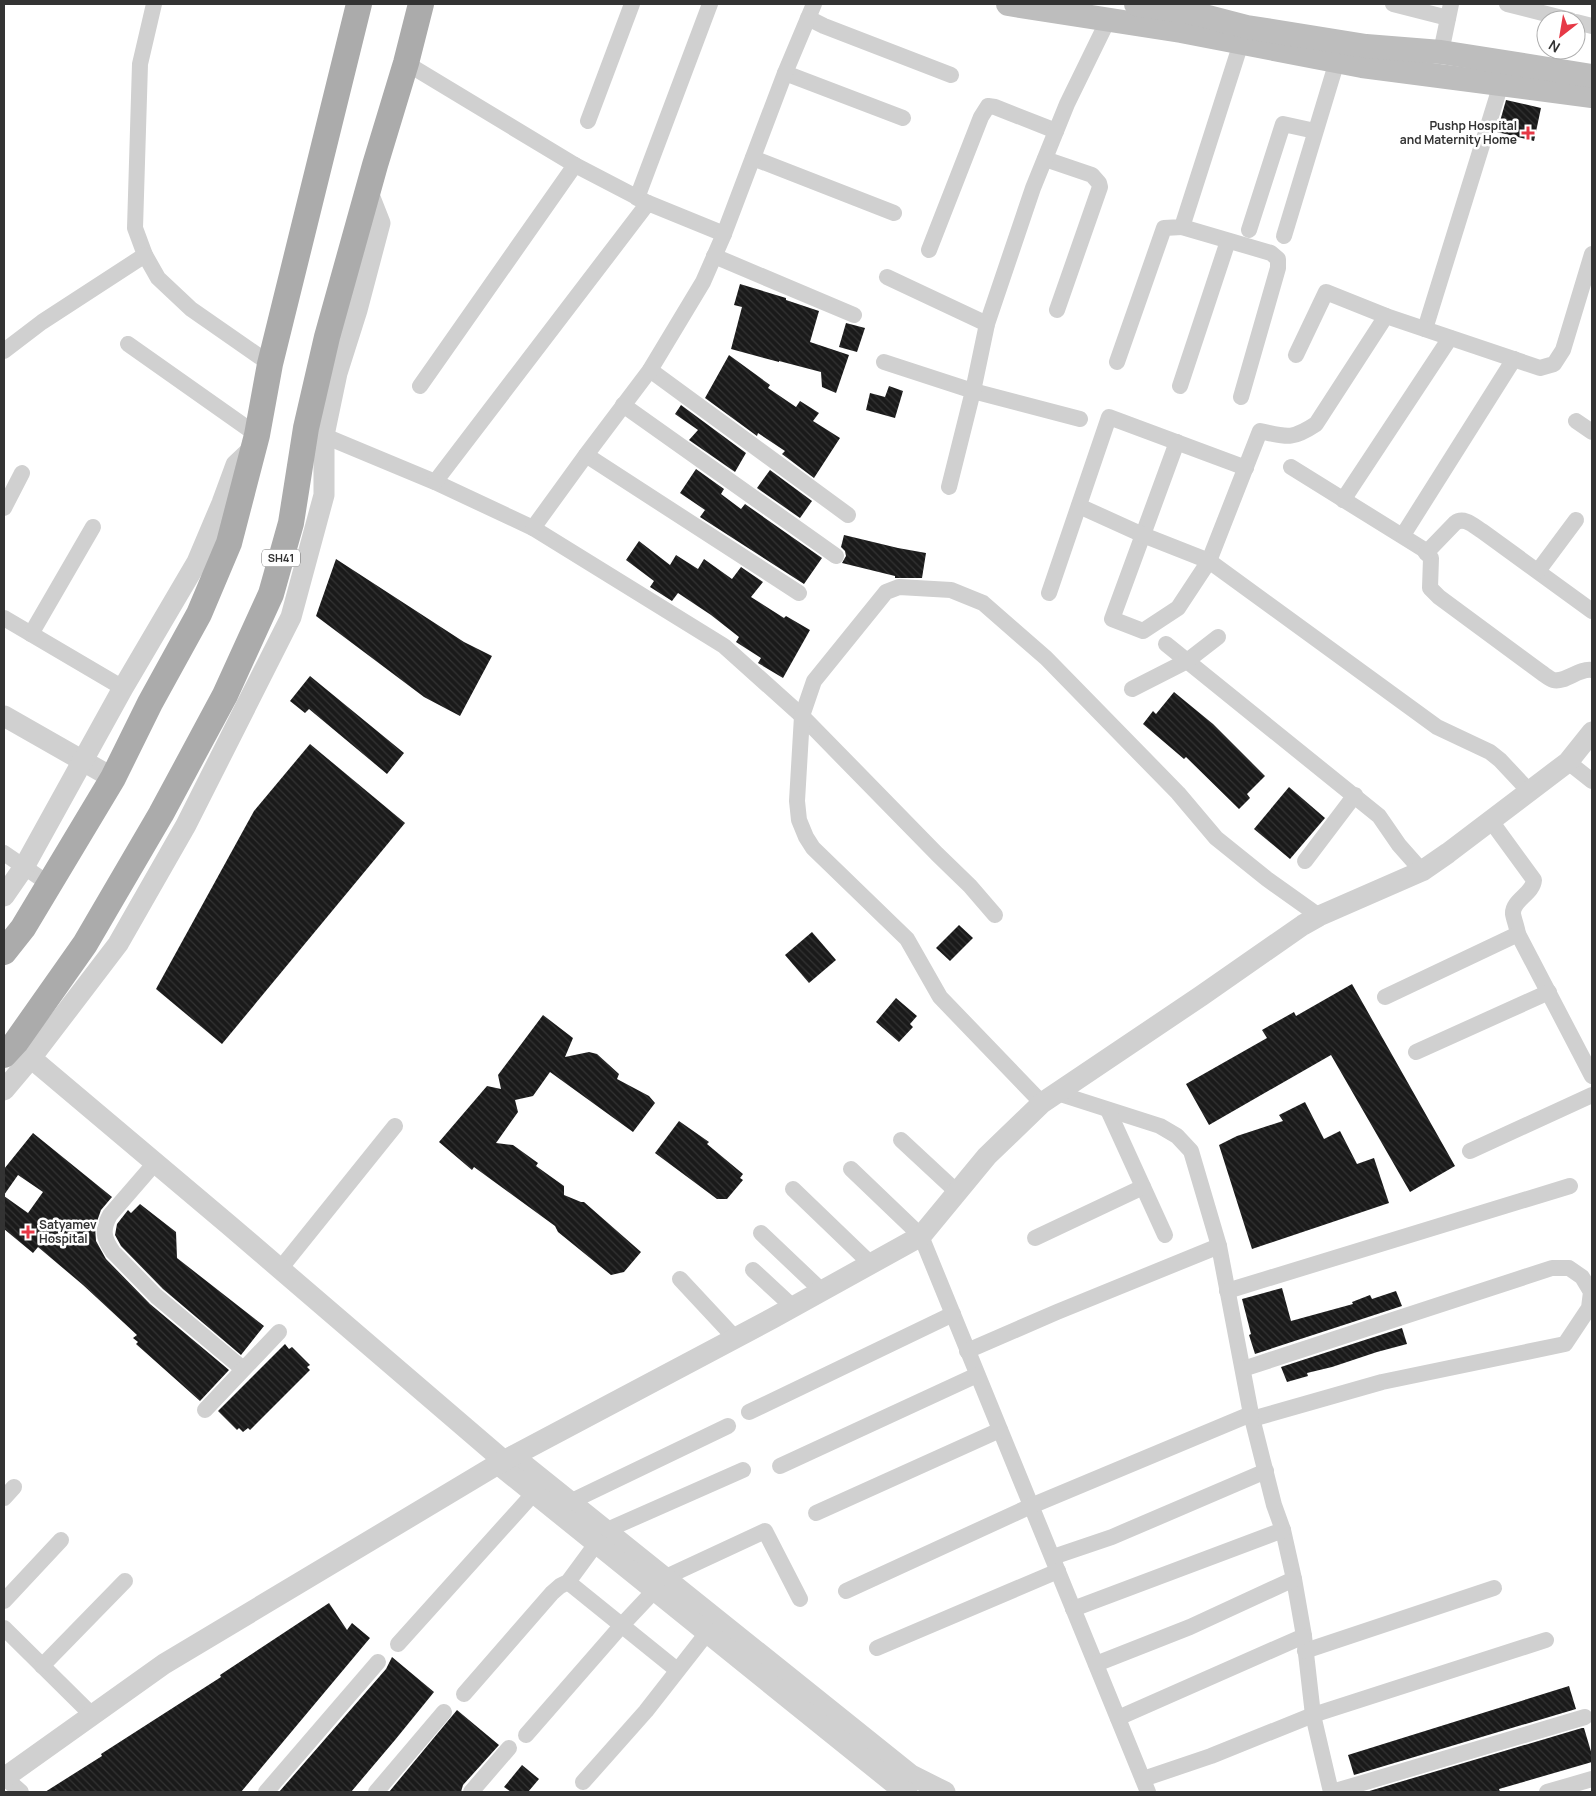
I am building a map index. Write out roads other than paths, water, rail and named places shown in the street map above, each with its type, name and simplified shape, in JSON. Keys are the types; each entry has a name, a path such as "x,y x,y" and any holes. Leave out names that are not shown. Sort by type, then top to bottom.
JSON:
{"main road":[{"path":"4,952 22,928 113,778 150,703 199,614 229,543 255,442 270,364 360,4"},
{"name":"SH41","path":"17,1052 85,944 166,805 225,695 271,594 315,432 312,402 327,337 406,63 421,4"},
{"path":"1008,4 1108,20 1148,10 1185,11 1246,27 1366,46 1441,52 1592,76"},
{"path":"1148,10 1241,43 1336,61 1592,96"}],"street":[{"path":"154,4 140,64 135,228 145,255 158,278 192,309 270,364"},
{"path":"588,121 632,4"},
{"path":"435,482 643,201 710,4"},
{"path":"1393,4 1450,11 1441,52"},
{"path":"1507,4 1536,11"},
{"path":"533,528 650,370 702,282 724,234 785,72 811,11 824,26 951,75"},
{"path":"949,487 973,391 987,324 1032,188 1070,98 1108,20"},
{"path":"1182,227 1241,43"},
{"path":"1284,236 1336,61"},
{"path":"406,63 575,165 643,201 724,234"},
{"path":"785,72 903,118"},
{"path":"1425,329 1502,84"},
{"path":"929,250 980,118 988,106 995,106 1056,131"},
{"path":"1249,230 1283,124 1315,131"},
{"path":"753,158 894,213"},
{"path":"1045,159 1092,175 1100,183 1057,310"},
{"path":"420,386 575,165"},
{"path":"4,1090 17,1052 118,944 186,825 291,617 324,495 315,432 337,373 357,310 380,223 368,190"},
{"path":"1117,362 1164,228 1182,227 1271,253 1278,259 1278,268 1241,397"},
{"path":"1180,386 1228,241"},
{"path":"1296,355 1326,292 1386,316 1540,368 1554,364 1563,350 1592,254"},
{"path":"5,349 42,322 145,255"},
{"path":"714,256 854,315"},
{"path":"887,277 987,324"},
{"path":"1177,442 1112,619 1142,631 1178,608 1209,561 1260,431 1290,437 1304,432 1316,424 1386,316"},
{"path":"1343,500 1450,338"},
{"path":"4,896 24,867 123,688 197,562 236,464 255,442 128,344"},
{"path":"1402,535 1514,359"},
{"path":"884,362 973,391 1080,419"},
{"path":"650,370 848,515"},
{"path":"312,402 337,373"},
{"path":"623,405 836,556"},
{"path":"1049,593 1109,417 1246,468"},
{"path":"1576,421 1592,432"},
{"path":"315,432 435,482 533,528 724,646 802,716 970,886 995,915"},
{"path":"586,455 799,593"},
{"path":"1291,467 1402,535 1426,553 1431,558 1430,588 1439,597 1542,673 1553,680 1562,679 1585,669 1592,670"},
{"path":"4,508 22,473"},
{"path":"1079,506 1143,535 1209,561 1437,727 1490,752 1530,792"},
{"path":"1426,553 1455,523 1459,520 1464,520 1592,611"},
{"path":"1538,571 1576,520"},
{"path":"30,634 93,527"},
{"path":"1320,916 1267,879 1216,838 1178,793 1046,658 983,603 952,590 899,587 886,592 814,681 802,716 797,802 799,820 806,837 814,848 907,939 940,997 1049,1098 1108,1110 1160,1126 1177,1136 1191,1151 1219,1246 1226,1291 1252,1416 1294,1579 1313,1715 1331,1792 1585,1717"},
{"path":"4,618 123,688"},
{"path":"1132,688 1187,661 1218,638"},
{"path":"1166,644 1379,816 1399,845 1422,871"},
{"path":"248,646 270,658"},
{"path":"4,716 113,778"},
{"path":"21,1792 4,1778 164,1664 505,1460 793,1307 921,1236 987,1156 1049,1098 1193,1002 1303,925 1422,871 1568,762 1592,732"},
{"path":"1568,762 1592,781"},
{"path":"1305,860 1355,796"},
{"path":"1491,821 1534,880 1531,890 1514,908 1513,914 1518,934 1550,992 1592,1076"},
{"path":"4,853 49,884"},
{"path":"1385,997 1518,934"},
{"path":"1416,1052 1550,992"},
{"path":"17,1052 155,1163 505,1460 534,1493 602,1537 904,1787"},
{"path":"1470,1151 1592,1095"},
{"path":"1108,1110 1165,1235"},
{"path":"280,1269 395,1126"},
{"path":"901,1140 957,1192"},
{"path":"155,1163 110,1215 104,1230 107,1244 156,1296 243,1369"},
{"path":"851,1169 921,1236 1146,1786 1211,1756 1313,1715 1546,1640"},
{"path":"1226,1291 1570,1186"},
{"path":"1035,1238 1143,1187"},
{"path":"793,1189 871,1264"},
{"path":"761,1233 822,1291"},
{"path":"968,1351 1057,1312 1219,1246"},
{"path":"846,1591 1031,1506 1252,1416 1382,1382 1565,1344 1588,1308 1591,1292 1582,1277 1569,1268 1552,1268 1243,1368"},
{"path":"753,1270 793,1307"},
{"path":"680,1279 735,1338"},
{"path":"749,1412 953,1314"},
{"path":"205,1410 279,1332"},
{"path":"780,1466 977,1375"},
{"path":"572,1501 728,1426"},
{"path":"816,1513 1000,1430"},
{"path":"505,1460 572,1501 602,1537"},
{"path":"464,1694 552,1594 560,1586 568,1582 602,1537 743,1470"},
{"path":"877,1648 1112,1537 1266,1471"},
{"path":"398,1644 534,1493"},
{"path":"1073,1609 1282,1530"},
{"path":"526,1735 660,1584 765,1531 800,1599"},
{"path":"4,1601 61,1540"},
{"path":"1096,1664 1190,1627 1294,1579"},
{"path":"42,1666 125,1581"},
{"path":"568,1582 677,1670"},
{"path":"660,1584 707,1633 904,1787 945,1792"},
{"path":"1118,1718 1304,1643 1494,1588"},
{"path":"4,1628 92,1715"},
{"path":"583,1782 646,1711 707,1633"},
{"path":"266,1792 378,1662"},
{"path":"376,1792 444,1712"},
{"path":"471,1792 509,1748"},
{"path":"1547,1792 1592,1779"}],"place":[{"name":"Pushp Hospital and Maternity Home","path":"1528,133"},
{"name":"Satyamev Hospital","path":"28,1232"}]}
